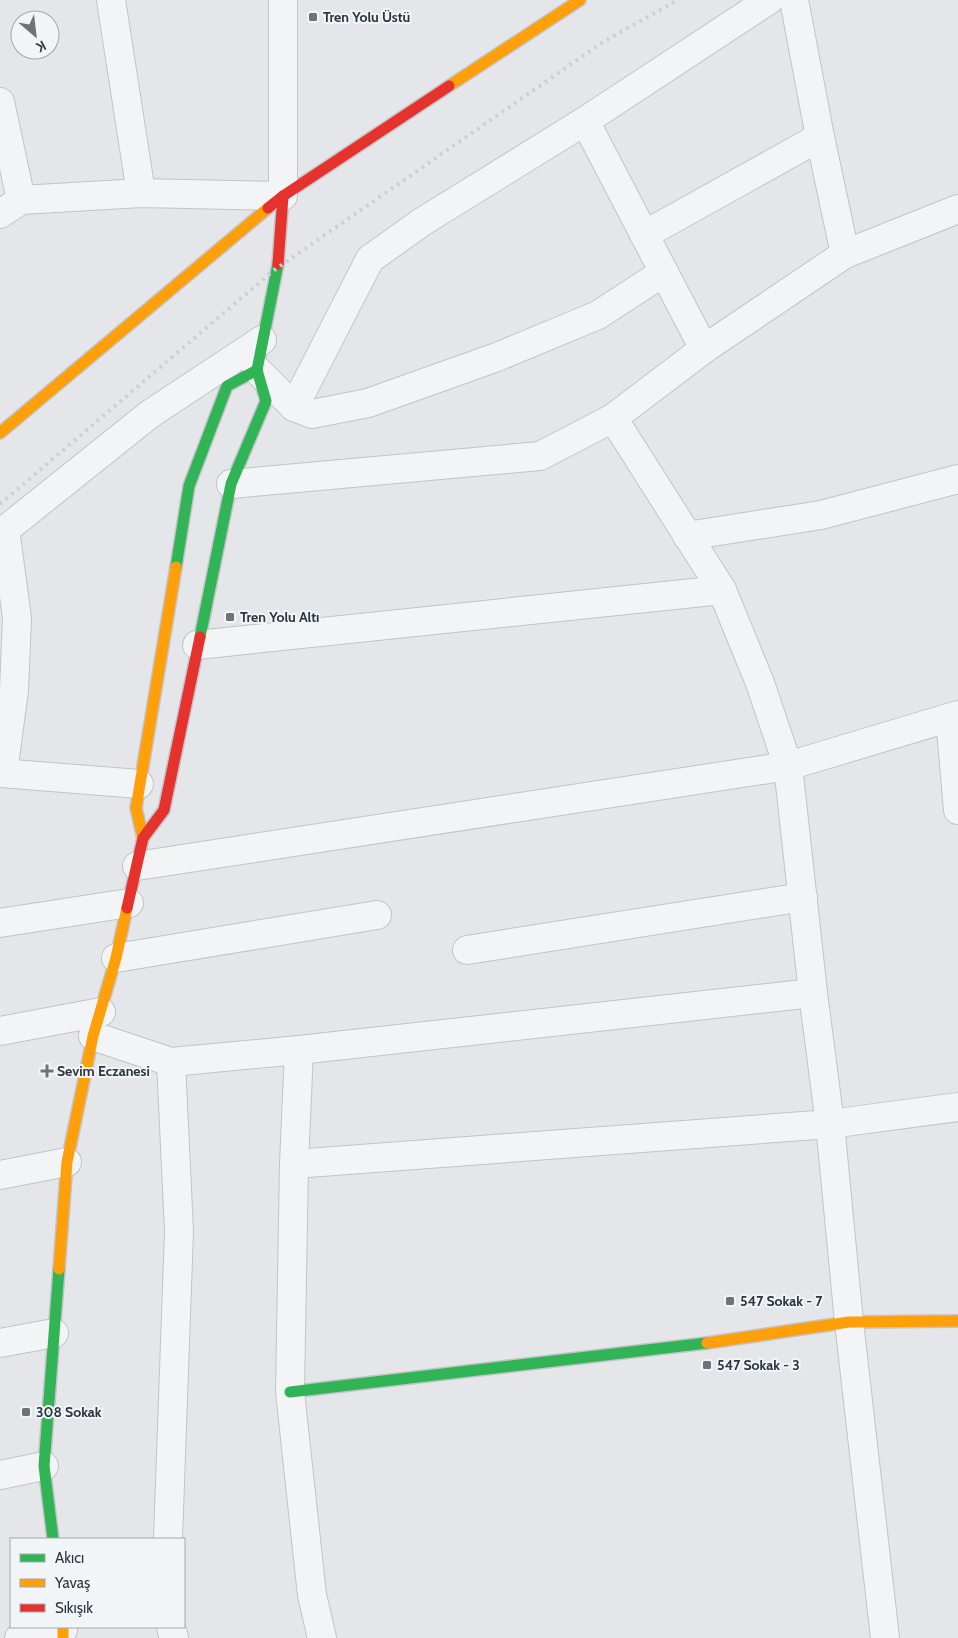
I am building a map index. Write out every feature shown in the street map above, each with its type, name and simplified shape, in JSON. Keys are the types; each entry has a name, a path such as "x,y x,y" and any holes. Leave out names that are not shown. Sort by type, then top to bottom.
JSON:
{"street":[{"path":"111,0 141,193"},
{"path":"53,1538 44,1466 67,1162 97,1024 116,958 143,838 164,810 231,484 266,401 257,370 278,267 283,196 283,0"},
{"path":"0,433 283,196 580,0"},
{"path":"294,406 370,259 422,222 585,121 769,0"},
{"path":"794,0 845,254"},
{"path":"0,102 10,207 141,193 283,196"},
{"path":"585,121 704,349"},
{"path":"644,235 820,137"},
{"path":"231,484 540,456 613,418 704,349 845,254 958,209"},
{"path":"257,370 294,406 312,414 368,403 479,363 598,315 664,272"},
{"path":"139,784 1,773 14,690 18,618 3,532 150,414 262,340"},
{"path":"143,838 136,808 139,784 189,486 227,386 257,370"},
{"path":"613,418 722,590 760,684 788,766 813,993 830,1124 848,1322 885,1638"},
{"path":"687,536 821,515 958,480"},
{"path":"197,645 722,590"},
{"path":"137,866 788,766 954,716 958,810"},
{"path":"467,950 803,897"},
{"path":"0,923 129,903"},
{"path":"116,958 377,915"},
{"path":"0,1032 97,1024 171,1062 299,1050 813,993"},
{"path":"299,1050 294,1164 290,1392 312,1595 322,1638"},
{"path":"168,1538 179,1231 171,1062"},
{"path":"294,1164 830,1124 958,1107"},
{"path":"0,1175 67,1162"},
{"path":"290,1392 706,1343 848,1322 958,1321"},
{"path":"0,1343 54,1333"},
{"path":"0,1475 44,1466"},
{"path":"19,1638 63,1631"}],"railway":[{"path":"0,504 273,271 603,42 678,0"}],"traffic: fast":[{"path":"200,637 231,484 266,401 257,370 278,264"},
{"path":"176,567 189,486 227,386 257,370"},
{"path":"53,1538 44,1466 59,1269"},
{"path":"290,1392 707,1343"}],"traffic: slow":[{"path":"449,86 580,0"},
{"path":"0,433 268,208"},
{"path":"143,838 136,808 176,567"},
{"path":"59,1269 67,1162 93,1036 116,958 127,908"},
{"path":"707,1343 849,1322 958,1321"},
{"path":"63,1628 63,1638"}],"traffic: jam":[{"path":"268,208 283,196 449,86"},
{"path":"278,264 283,196"},
{"path":"127,908 143,838 164,810 200,637"}],"place":[{"name":"Tren Yolu Üstü","path":"313,17"},
{"name":"Tren Yolu Altı","path":"230,617"},
{"name":"Sevim Eczanesi","path":"47,1071"},
{"name":"547 Sokak - 7","path":"730,1301"},
{"name":"547 Sokak - 3","path":"707,1365"},
{"name":"308 Sokak","path":"26,1412"}]}
